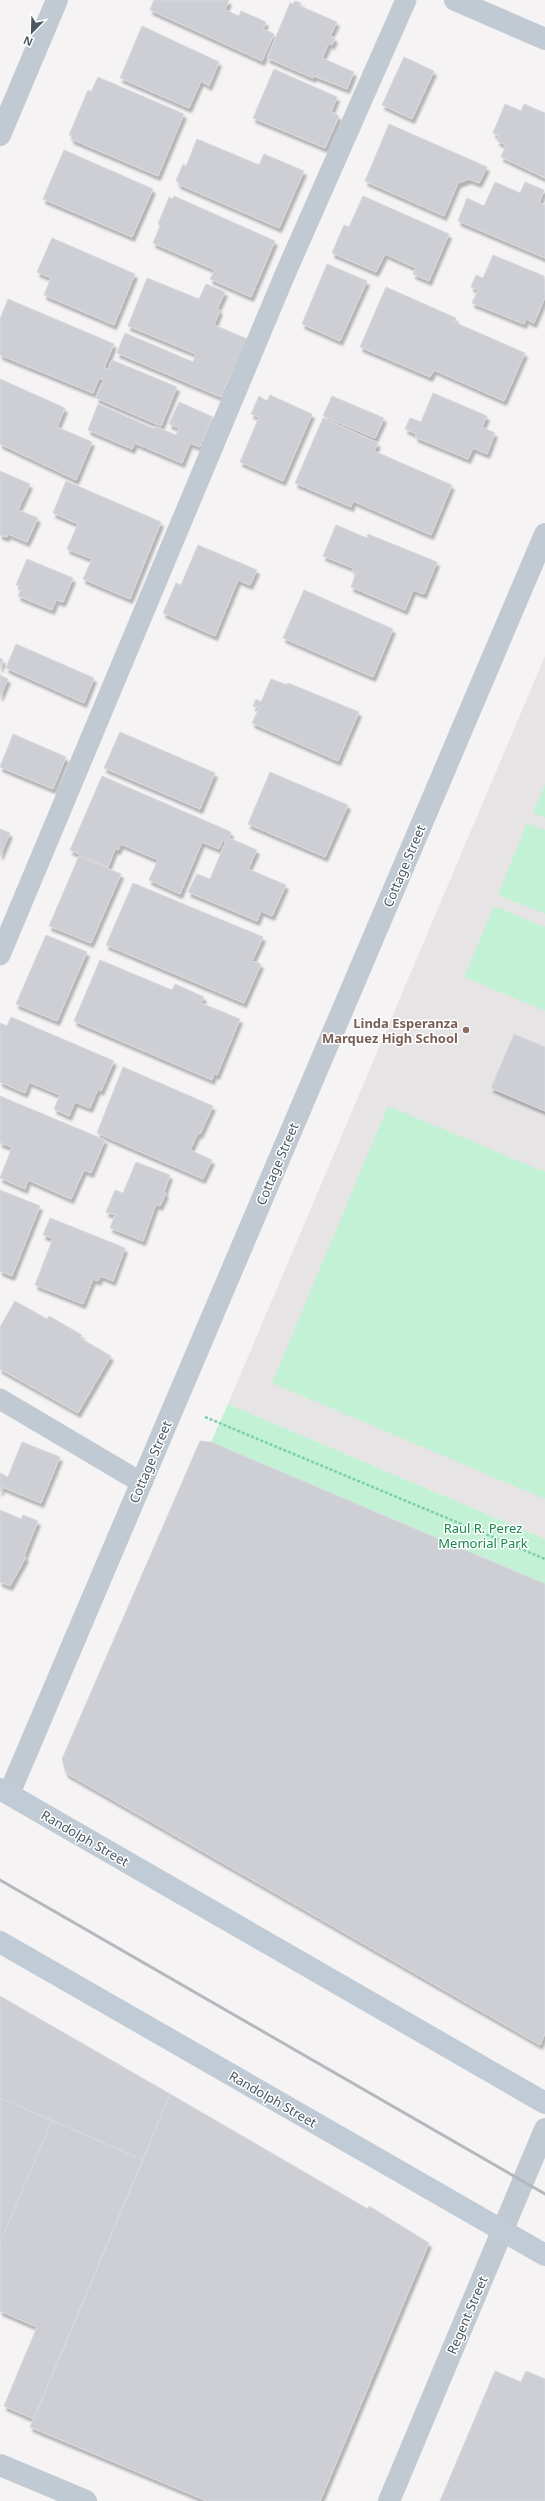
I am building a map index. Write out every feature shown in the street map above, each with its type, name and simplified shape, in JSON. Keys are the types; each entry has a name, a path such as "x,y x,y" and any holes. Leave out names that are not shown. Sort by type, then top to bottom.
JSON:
{"street":[{"path":"0,135 57,0"},
{"path":"455,0 545,39"},
{"name":"Cottage Street","path":"4,1792 142,1483 545,534"},
{"name":"Randolph Street","path":"4,1792 545,2102"},
{"name":"Randolph Street","path":"0,1942 545,2255"},
{"name":"Regent Street","path":"388,2501 545,2129"},
{"path":"0,2465 86,2501"}],"lane":[{"path":"0,954 286,272 406,0"},
{"path":"0,1398 142,1483"}],"path":[{"path":"174,1406 545,1559"}],"shaded area":[{"name":"Linda Esperanza Marquez High School","path":"545,656 545,1539 228,1404"}],"green space":[{"path":"545,784 545,818 533,813"},
{"path":"527,823 545,830 545,914 498,895"},
{"path":"494,906 545,927 545,1011 464,977"},
{"path":"388,1106 545,1172 545,1499 272,1383"},
{"name":"Raul R. Perez Memorial Park","path":"228,1404 545,1539 545,1584 211,1442"}],"building":[{"path":"154,0 229,0 225,10 239,16 241,11 266,22 263,29 274,34 262,61 150,10"},
{"path":"295,1 301,3 300,6 337,22 330,36 335,38 332,45 329,43 322,58 354,72 347,89 314,76 313,78 267,58 290,3 293,4"},
{"path":"142,26 219,62 209,86 201,81 189,108 120,78"},
{"path":"404,57 434,71 412,119 382,105"},
{"path":"274,69 337,97 331,112 339,116 325,148 253,118"},
{"path":"98,77 184,114 158,176 71,139 72,136 69,135 88,90 91,92"},
{"path":"505,104 521,111 524,104 545,113 545,178 501,157 506,145 497,141 499,136 493,133"},
{"path":"389,124 487,167 479,183 469,179 458,183 444,216 365,181"},
{"path":"197,139 259,165 264,154 304,171 279,228 178,184 179,182 176,181 183,164 186,166"},
{"path":"64,150 153,189 132,237 43,199"},
{"path":"495,182 520,193 525,182 544,190 539,203 545,205 545,258 458,221 467,198 484,206"},
{"path":"174,196 275,241 251,297 210,279 215,270 153,243 160,226 158,224 169,197 172,199"},
{"path":"363,196 449,234 429,281 413,274 416,268 385,254 376,272 332,253 344,225 349,227"},
{"path":"52,238 135,274 114,325 44,295 51,278 37,272"},
{"path":"493,255 544,276 545,297 534,323 526,319 524,324 472,303 478,290 471,287 476,275 483,278"},
{"path":"327,264 367,281 340,341 302,324"},
{"path":"147,278 199,299 206,284 225,292 217,309 220,310 214,325 250,340 234,378 230,376 221,397 117,353 125,333 193,362 196,354 128,326"},
{"path":"386,287 456,318 454,322 525,353 504,401 434,370 430,377 360,347"},
{"path":"8,299 114,344 104,368 108,369 112,360 177,387 161,426 96,398 104,380 99,378 93,393 0,355 0,319"},
{"path":"0,379 65,408 57,427 92,442 76,480 0,444"},
{"path":"433,393 487,416 482,427 495,433 487,454 473,448 468,459 415,437 416,434 405,429 410,418 421,422"},
{"path":"270,395 312,414 283,481 240,462 259,417 251,414 259,396 267,401"},
{"path":"332,396 384,418 375,438 323,416"},
{"path":"179,402 213,417 200,447 190,443 182,463 135,443 132,449 88,430 98,404 154,429 155,426 176,435 179,428 169,424"},
{"path":"323,418 378,443 374,451 452,485 431,535 353,501 351,507 295,483"},
{"path":"0,471 30,484 18,510 38,518 27,542 8,534 7,537 0,535"},
{"path":"66,481 161,522 130,599 83,579 92,559 67,549 78,524 53,513"},
{"path":"336,525 367,538 368,534 437,562 424,594 413,590 405,610 351,587 356,573 352,571 353,568 323,556"},
{"path":"198,545 257,570 250,585 238,580 215,636 163,613 176,583 181,585"},
{"path":"27,559 73,578 63,602 56,600 52,610 18,596 22,587 16,585"},
{"path":"304,590 393,629 373,677 283,638"},
{"path":"16,644 94,678 84,703 6,668"},
{"path":"0,658 3,660 0,668"},
{"path":"0,675 8,679 0,697"},
{"path":"271,679 287,685 288,683 359,712 338,761 252,723 259,708 253,706 256,699 261,702"},
{"path":"120,732 215,773 200,809 104,768"},
{"path":"13,734 66,757 53,789 0,767"},
{"path":"270,772 348,805 325,857 248,824"},
{"path":"102,776 231,832 229,838 257,850 248,869 286,885 272,916 261,911 257,921 188,892 197,874 210,879 226,841 223,840 219,849 202,842 180,894 149,880 158,860 121,844 118,850 115,849 108,867 70,850"},
{"path":"0,829 10,833 0,856"},
{"path":"79,856 121,874 91,943 49,926"},
{"path":"133,883 263,937 252,961 261,964 244,1003 106,945"},
{"path":"46,935 87,952 57,1021 16,1004"},
{"path":"100,960 172,990 175,984 204,997 201,1003 240,1019 217,1075 214,1074 212,1080 74,1021"},
{"path":"11,1017 114,1061 101,1091 98,1089 90,1108 75,1102 69,1116 54,1109 60,1095 29,1082 25,1093 0,1082 0,1023 7,1026"},
{"path":"514,1034 545,1047 545,1111 491,1088"},
{"path":"123,1067 213,1106 200,1134 198,1133 190,1150 212,1160 203,1179 97,1133"},
{"path":"0,1096 105,1140 91,1173 84,1170 71,1199 28,1180 25,1189 0,1178 12,1147 0,1143"},
{"path":"136,1162 170,1175 164,1192 166,1193 160,1206 156,1204 143,1241 110,1228 115,1215 106,1212 115,1190 123,1193"},
{"path":"0,1190 40,1206 12,1276 0,1271"},
{"path":"50,1218 125,1248 113,1281 101,1276 98,1281 93,1279 83,1304 35,1285 53,1238 43,1235"},
{"path":"15,1301 47,1319 49,1316 82,1335 80,1338 111,1356 78,1413 0,1369 0,1327"},
{"path":"200,1441 211,1442 545,1584 545,2033 540,2045 66,1773 62,1759"},
{"path":"22,1442 60,1457 41,1503 2,1487 0,1492 0,1473 8,1477"},
{"path":"0,1510 21,1519 23,1515 38,1521 24,1556 26,1557 10,1586 0,1582"},
{"path":"0,1996 170,2094 143,2160 0,2098"},
{"path":"170,2094 368,2209 369,2206 429,2243 320,2501 207,2501 30,2427"},
{"path":"0,2098 52,2120 0,2243"},
{"path":"52,2120 143,2160 34,2419 4,2406 37,2327 0,2311 0,2243"},
{"path":"495,2371 521,2382 526,2371 545,2379 545,2501 440,2501"}],"railway":[{"path":"0,1880 545,2194"}],"place":[{"name":"Linda Esperanza Marquez High School","path":"466,1030"}]}
